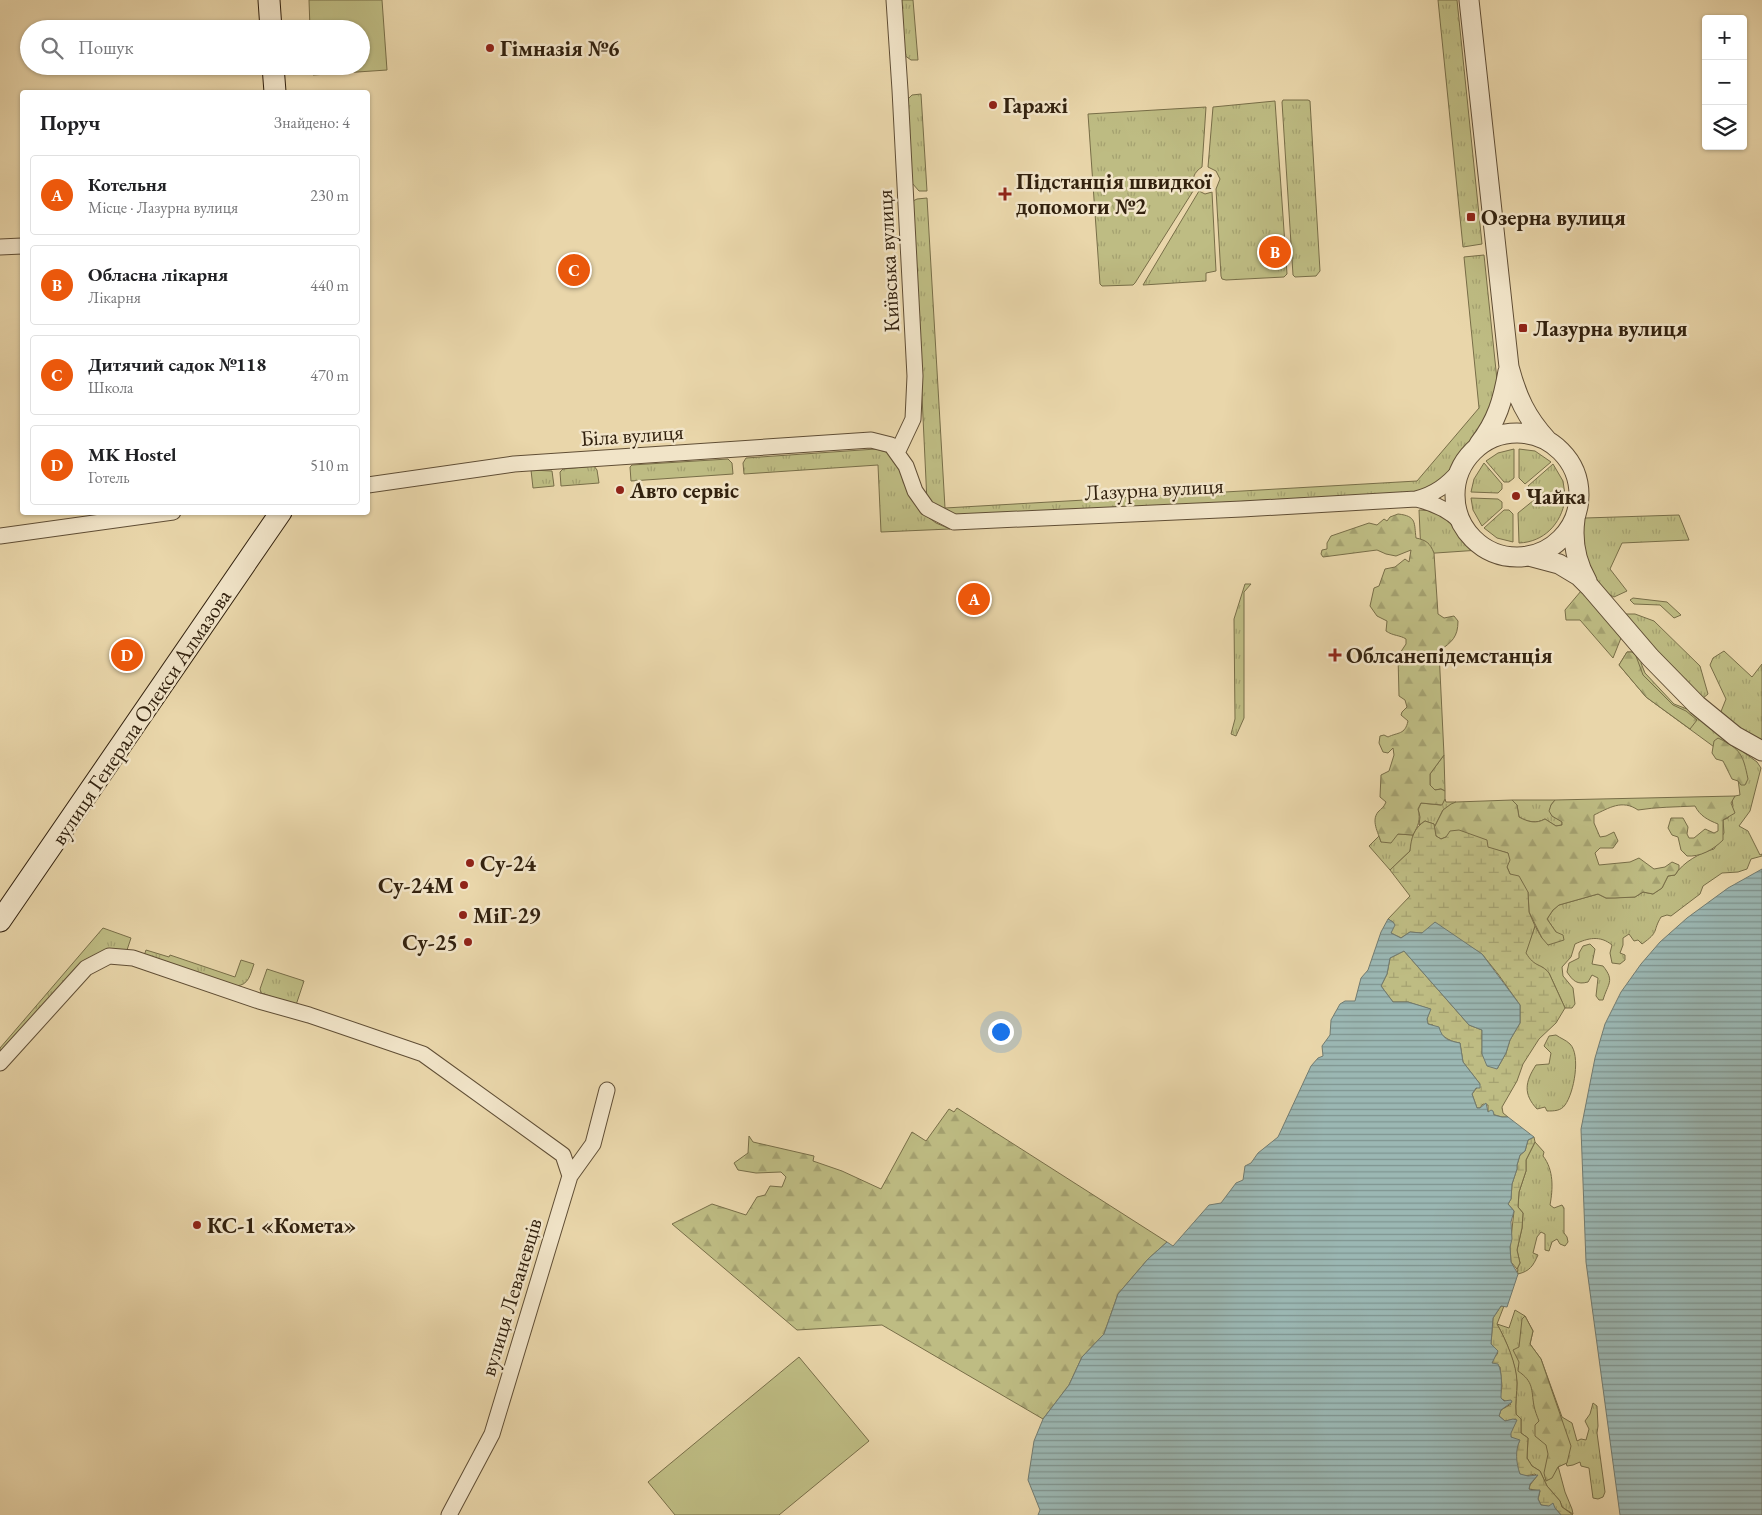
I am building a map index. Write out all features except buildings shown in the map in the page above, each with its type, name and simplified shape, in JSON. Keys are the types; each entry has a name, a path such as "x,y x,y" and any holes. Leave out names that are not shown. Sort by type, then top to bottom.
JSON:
{"main road":[{"path":"269,0 270,20"},
{"path":"274,75 275,90"},
{"name":"вулиця Генерала Олекси Алмазова","path":"0,921 279,515"}],"street":[{"name":"Київська вулиця","path":"894,0 915,376 913,419 897,453"},
{"path":"1469,0 1509,367 1516,391 1526,413 1547,440"},
{"path":"0,247 20,246"},
{"path":"1509,367 1505,389 1496,418 1478,446 1468,457 1457,478 1455,496 1461,522 1474,540 1493,552 1507,556 1529,556 1559,564 1573,571 1590,587 1650,657 1697,705 1734,736 1762,751"},
{"path":"1478,446 1496,436 1527,433 1555,445 1568,459 1577,477 1580,496 1574,531 1576,554 1590,587"},
{"name":"Біла вулиця","path":"370,485 514,464 872,440 890,445 897,453"},
{"name":"Лазурна вулиця","path":"897,453 906,466 915,491 926,508 954,522 1232,510 1416,499 1435,492 1449,483 1460,470"},
{"name":"Лазурна вулиця","path":"1416,499 1440,507 1461,522"},
{"path":"0,536 151,515"},
{"path":"1529,556 1552,547 1569,530 1575,520"},
{"path":"0,1063 86,968 109,956 133,958 258,1001 309,1015 423,1054 563,1155 570,1176"},
{"name":"вулиця Леваневців","path":"449,1515 492,1434 570,1176 592,1144 607,1090"}],"green space":[{"path":"309,0 382,0 387,70 370,71 370,20 310,20"},
{"path":"901,0 913,0 918,60 911,60 904,55"},
{"path":"1438,0 1457,0 1482,244 1463,247"},
{"path":"921,94 927,191 919,191 912,183 907,100 912,95"},
{"path":"1283,100 1310,101 1320,271 1316,276 1295,277 1293,275"},
{"path":"1275,101 1287,274 1284,277 1222,279 1216,189 1220,179 1216,171 1208,167 1213,107"},
{"path":"1206,107 1202,167 1194,176 1195,188 1135,283 1133,285 1102,286 1100,284 1088,114"},
{"path":"1199,191 1205,194 1212,192 1216,271 1206,273 1206,281 1143,285"},
{"path":"927,198 945,508 1417,481 1479,408 1464,257 1484,255 1497,380 1496,400 1475,441 1442,480 1417,492 952,517 927,502 913,201"},
{"path":"876,449 894,457 920,511 936,523 950,529 881,532 878,465 744,474 743,463 746,458"},
{"path":"1514,449 1514,478 1509,482 1504,482 1486,461 1498,453"},
{"path":"1519,449 1535,451 1551,462 1525,484 1519,478"},
{"path":"728,459 732,463 733,474 631,481 630,467 632,465"},
{"path":"1484,463 1502,484 1502,489 1498,493 1471,492 1474,479"},
{"path":"1553,464 1563,481 1565,495 1536,494 1528,486"},
{"path":"594,466 597,470 599,483 561,486 560,472 563,469"},
{"path":"531,470 552,471 554,486 533,488"},
{"path":"1471,498 1498,499 1502,502 1502,508 1482,526 1473,510"},
{"path":"1534,500 1565,500 1560,517 1550,530 1536,539 1519,543 1518,513"},
{"path":"1419,510 1438,511 1453,521 1469,542 1480,550 1421,554"},
{"path":"1504,510 1509,510 1513,514 1513,542 1497,538 1484,528"},
{"path":"1398,514 1409,516 1412,519 1416,538 1427,542 1434,553 1438,614 1444,618 1454,616 1458,621 1457,631 1453,639 1439,651 1444,755 1430,774 1430,785 1435,790 1441,789 1445,791 1445,799 1442,805 1421,803 1418,809 1418,823 1413,835 1398,834 1391,843 1381,842 1375,819 1386,802 1380,797 1381,775 1389,771 1394,755 1393,748 1388,753 1383,752 1379,743 1380,736 1388,737 1403,731 1407,726 1408,721 1401,715 1407,707 1405,700 1399,696 1398,656 1406,644 1406,639 1386,631 1387,621 1377,616 1370,606 1374,588 1379,586 1385,569 1395,567 1405,559 1409,562 1411,550 1396,556 1377,550 1323,557 1321,554 1322,550 1327,549 1327,543 1331,536 1369,523 1377,525 1384,519 1387,521 1390,517"},
{"path":"1679,515 1689,540 1622,543 1610,569 1627,591 1614,597 1608,593 1596,578 1587,559 1581,533 1585,518"},
{"path":"1245,584 1251,584 1244,592 1244,718 1236,736 1231,734 1235,719 1234,619"},
{"path":"1581,591 1621,638 1613,658 1580,620 1566,620 1565,610"},
{"path":"1633,598 1667,602 1681,615 1674,618 1660,605 1634,604 1630,600"},
{"path":"1625,614 1635,614 1654,621 1700,666 1708,694 1702,699 1676,674"},
{"path":"1724,651 1752,677 1762,664 1762,740 1739,728 1720,714 1726,699 1710,665 1713,658"},
{"path":"1627,652 1632,652 1642,661 1645,673 1674,704 1687,709 1757,762 1761,768 1750,811 1739,826 1748,831 1762,856 1751,859 1747,869 1738,872 1722,873 1703,886 1700,894 1671,916 1661,917 1654,934 1642,944 1638,940 1634,941 1629,934 1623,938 1620,953 1625,955 1625,960 1620,964 1612,963 1610,953 1612,945 1603,940 1589,939 1575,944 1571,957 1562,967 1563,976 1573,988 1575,1004 1572,1008 1565,1008 1549,973 1531,961 1525,953 1535,926 1542,938 1556,932 1547,919 1553,910 1559,905 1598,894 1606,898 1635,897 1643,892 1653,894 1662,888 1668,876 1675,875 1682,866 1692,859 1714,849 1724,833 1723,820 1728,818 1733,806 1732,800 1735,796 1740,795 1736,763 1646,697 1619,665"},
{"path":"1627,652 1632,652 1636,656 1643,675 1673,705 1686,711 1697,720 1690,729 1646,697 1619,665"},
{"path":"1718,738 1732,746 1740,754 1748,779 1745,785 1741,785 1738,781 1732,779 1723,761 1716,759 1712,753 1714,741"},
{"path":"1444,755 1445,791 1441,789 1435,790 1430,785 1430,774"},
{"path":"1735,796 1731,803 1735,813 1723,820 1723,840 1706,852 1692,856 1687,856 1681,850 1678,837 1672,835 1668,828 1671,818 1683,818 1688,827 1687,834 1689,838 1694,838 1705,829 1714,833 1718,831 1718,824 1705,817 1695,806 1638,810 1621,805 1610,807 1594,815 1594,823 1600,837 1614,832 1618,841 1613,848 1600,848 1595,853 1599,865 1630,862 1639,858 1654,869 1665,867 1672,862 1679,865 1679,869 1675,875 1668,876 1662,888 1653,894 1643,892 1635,897 1606,898 1598,894 1559,905 1547,919 1556,932 1563,935 1564,940 1548,945 1542,938 1529,912 1528,892 1510,874 1507,867 1508,853 1446,837 1441,839 1436,836 1434,828 1443,810 1456,802 1512,800 1517,805 1519,817 1532,822 1545,819 1556,826 1562,825 1562,822 1552,816 1549,811 1555,800"},
{"path":"1445,799 1446,802 1456,802 1443,810 1434,828 1434,824 1425,821 1419,825 1418,809 1421,803 1441,805"},
{"path":"1512,800 1555,800 1551,805 1552,816 1562,821 1562,825 1556,826 1545,819 1535,822 1522,819 1519,817 1517,805"},
{"path":"1425,821 1434,824 1436,836 1441,839 1446,837 1450,831 1459,830 1487,840 1488,847 1508,853 1510,860 1507,867 1510,874 1519,876 1528,892 1529,912 1535,926 1526,953 1532,961 1549,973 1565,1008 1556,1023 1539,1039 1523,1064 1517,1081 1502,1107 1503,1113 1508,1117 1488,1113 1488,1105 1483,1104 1480,1108 1477,1108 1472,1094 1480,1084 1463,1062 1460,1043 1448,1039 1433,1025 1428,1024 1427,1019 1430,1009 1408,1002 1393,1002 1381,986 1387,974 1390,958 1404,951 1469,1025 1482,1030 1482,1054 1497,1069 1520,1023 1520,1005 1482,954 1461,941 1410,932 1401,938 1391,933 1393,922 1388,919 1410,896 1390,870 1410,851 1414,834"},
{"path":"1398,834 1413,835 1410,851 1390,870 1369,846 1379,836 1381,842"},
{"path":"103,928 131,938 127,950 108,950 0,1053 0,1048"},
{"path":"1590,944 1595,949 1592,964 1603,966 1610,979 1603,1000 1599,1000 1596,996 1598,978 1592,975 1588,982 1578,983 1567,972 1569,963 1579,958 1579,953 1583,946"},
{"path":"146,950 169,957 170,955 235,977 241,960 254,964 246,982 236,986 144,956"},
{"path":"267,969 304,981 296,1005 261,993 260,989"},
{"path":"1556,1035 1570,1044 1573,1049 1576,1065 1575,1074 1571,1092 1565,1105 1559,1110 1547,1111 1545,1107 1537,1109 1532,1104 1527,1088 1536,1065 1549,1064 1551,1053 1544,1046 1549,1036"},
{"path":"957,1108 1167,1242 1148,1259 1118,1294 1104,1334 1082,1357 1069,1385 1043,1419 882,1325 797,1330 672,1224 712,1204 746,1215 757,1197 765,1195 770,1186 782,1187 786,1177 781,1172 756,1173 738,1170 734,1163 748,1153 749,1136 753,1142 814,1156 813,1161 842,1171 881,1189 912,1132 926,1141 949,1109 954,1112"},
{"path":"1534,1137 1535,1142 1526,1160 1526,1171 1519,1192 1518,1207 1523,1213 1517,1250 1520,1263 1517,1269 1511,1262 1510,1247 1514,1211 1508,1204 1511,1199 1512,1184 1520,1155 1525,1151 1528,1140"},
{"path":"1535,1142 1544,1152 1543,1156 1551,1173 1552,1193 1550,1205 1554,1208 1562,1205 1564,1208 1564,1233 1568,1242 1565,1246 1560,1244 1557,1239 1552,1242 1549,1251 1545,1250 1545,1234 1541,1232 1537,1237 1533,1253 1538,1255 1528,1270 1518,1274 1517,1269 1520,1263 1517,1250 1523,1213 1518,1207 1519,1192 1526,1171 1526,1160"},
{"path":"1501,1306 1504,1306 1497,1324 1507,1345 1517,1376 1516,1414 1521,1419 1521,1433 1528,1438 1527,1458 1532,1466 1540,1471 1547,1486 1560,1501 1562,1507 1573,1515 1561,1515 1555,1508 1541,1505 1538,1499 1540,1491 1529,1489 1537,1476 1535,1474 1523,1475 1518,1471 1516,1458 1519,1442 1511,1437 1510,1433 1516,1419 1505,1421 1499,1416 1501,1410 1511,1404 1500,1398 1502,1386 1500,1367 1492,1363 1498,1353 1491,1344 1493,1318"},
{"path":"1515,1310 1525,1316 1533,1331 1530,1344 1541,1359 1562,1417 1572,1423 1577,1441 1581,1439 1586,1440 1589,1429 1585,1421 1590,1414 1593,1403 1597,1406 1597,1433 1605,1492 1603,1497 1593,1498 1589,1468 1581,1466 1580,1462 1573,1465 1567,1466 1566,1463 1558,1466 1573,1514 1562,1507 1560,1501 1547,1486 1540,1471 1532,1466 1527,1458 1528,1438 1521,1433 1521,1419 1516,1414 1517,1383 1515,1368 1497,1324 1509,1328"},
{"path":"1525,1316 1533,1331 1530,1344 1541,1359 1571,1446 1567,1463 1558,1467 1552,1478 1546,1481 1544,1473 1548,1454 1546,1445 1535,1436 1535,1425 1539,1421 1534,1408 1531,1386 1527,1379 1518,1371 1519,1362 1513,1350 1519,1347 1522,1319"},
{"path":"799,1357 869,1441 779,1515 675,1515 648,1482"}],"water":[{"path":"1762,869 1762,1515 1620,1515 1586,1262 1581,1129 1595,1058 1605,1024 1621,992 1660,942 1687,918 1728,888"},
{"path":"1388,919 1395,925 1391,933 1401,938 1410,932 1422,933 1435,922 1482,954 1520,1005 1520,1023 1497,1069 1487,1066 1482,1054 1482,1030 1469,1025 1404,951 1390,958 1387,974 1381,986 1393,1002 1408,1002 1431,1009 1427,1019 1428,1024 1439,1027 1446,1039 1460,1043 1463,1062 1480,1084 1480,1088 1476,1088 1472,1094 1477,1108 1486,1103 1488,1112 1491,1110 1494,1115 1508,1117 1534,1137 1528,1140 1525,1151 1520,1155 1512,1184 1511,1199 1508,1204 1514,1211 1511,1222 1511,1262 1518,1274 1507,1307 1501,1306 1493,1318 1491,1344 1498,1351 1492,1363 1498,1364 1500,1368 1501,1398 1504,1401 1511,1400 1512,1402 1501,1410 1499,1416 1505,1421 1517,1420 1511,1437 1520,1440 1517,1448 1517,1457 1520,1474 1528,1476 1538,1475 1530,1484 1529,1489 1540,1490 1538,1499 1541,1505 1549,1506 1553,1503 1561,1515 1038,1515 1040,1510 1028,1480 1034,1441 1043,1419 1069,1385 1082,1357 1104,1334 1118,1294 1148,1259 1167,1242 1173,1246 1209,1205 1221,1203 1236,1183 1243,1180 1245,1166 1251,1163 1258,1153 1278,1137 1311,1066 1318,1058 1323,1056 1322,1046 1330,1035 1331,1020 1340,1004 1345,1001 1355,1001 1361,978 1368,970 1381,932"}],"place":[{"name":"Гімназія №6","path":"490,48"},
{"name":"Гаражі","path":"993,105"},
{"name":"Підстанція швидкої допомоги №2","path":"1005,194"},
{"name":"Озерна вулиця","path":"1471,217"},
{"name":"Обласна лікарня","path":"1275,252"},
{"name":"Дитячий садок №118","path":"574,270"},
{"name":"Лазурна вулиця","path":"1523,328"},
{"name":"Авто сервіс","path":"620,490"},
{"name":"Чайка","path":"1516,496"},
{"name":"Котельня","path":"974,599"},
{"name":"MK Hostel","path":"127,655"},
{"name":"Облсанепідемстанція","path":"1335,655"},
{"name":"Су-24","path":"470,863"},
{"name":"Су-24М","path":"464,885"},
{"name":"МіГ-29","path":"463,915"},
{"name":"Су-25","path":"468,942"},
{"name":"КС-1 «Комета»","path":"197,1225"}]}
